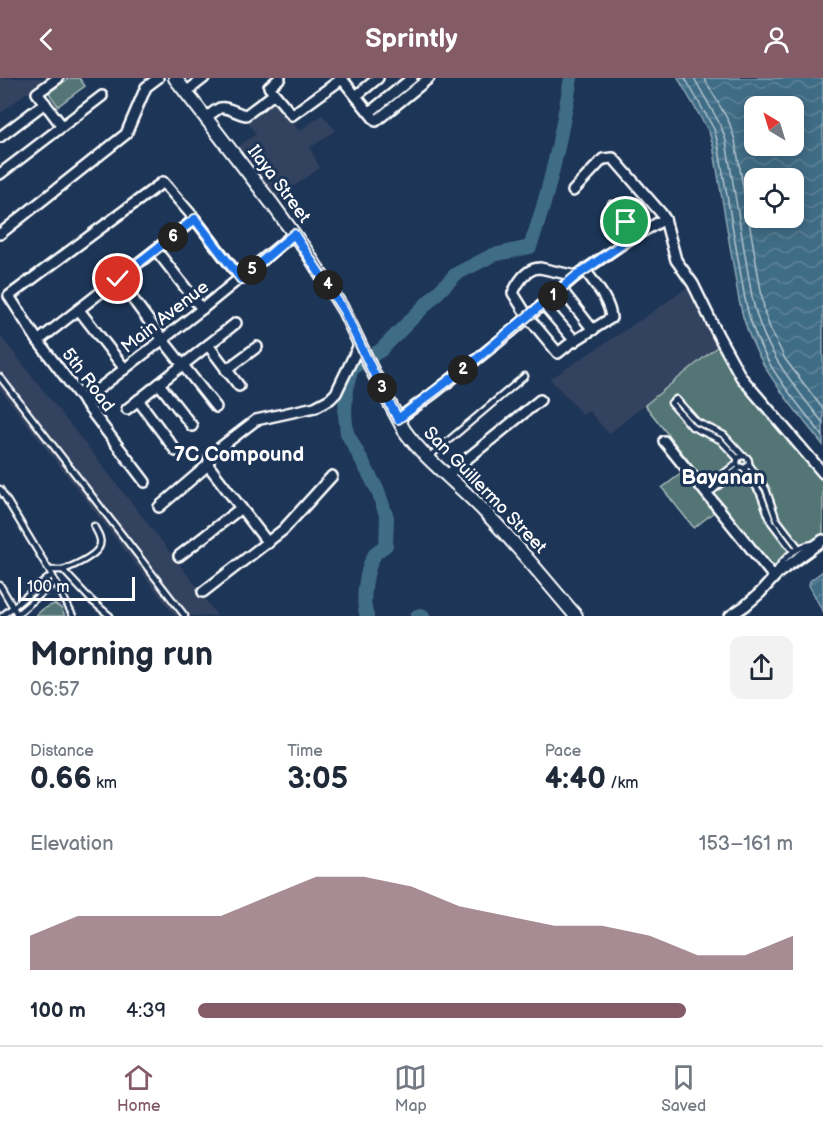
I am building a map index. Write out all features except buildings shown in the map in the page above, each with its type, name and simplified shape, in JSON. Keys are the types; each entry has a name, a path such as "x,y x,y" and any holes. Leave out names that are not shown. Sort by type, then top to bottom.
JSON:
{"main road":[{"name":"Ilaya Street","path":"175,78 294,234 339,302 362,346"},
{"name":"San Guillermo Street","path":"362,346 375,376 410,438 486,513 576,616"}],"street":[{"path":"58,78 36,93 62,126"},
{"path":"0,234 126,134 146,87 158,78"},
{"path":"186,92 204,78"},
{"path":"280,78 269,87 292,115 342,78 376,121 429,78"},
{"path":"356,96 378,78"},
{"path":"370,112 412,78"},
{"path":"206,118 223,107 246,115 274,94"},
{"path":"0,174 102,96"},
{"path":"0,137 45,104"},
{"path":"573,190 603,159 613,158 665,219 676,260 693,284 741,377 823,473"},
{"name":"5th Road","path":"145,482 38,341 9,296 163,182 195,219"},
{"path":"38,341 195,219 241,279"},
{"path":"398,419 434,393 576,276 634,236 665,219"},
{"name":"Main Avenue","path":"83,401 241,279 294,234"},
{"path":"156,250 202,309"},
{"path":"576,276 534,268 527,272 513,293 556,353 611,318 600,293 585,270"},
{"path":"118,279 216,407"},
{"path":"561,289 593,330"},
{"path":"543,304 574,341"},
{"path":"79,310 125,369"},
{"path":"127,409 236,323"},
{"path":"208,345 239,386"},
{"path":"159,507 208,465 213,453 256,420 315,407 330,399 336,393 362,346"},
{"path":"226,370 257,347"},
{"path":"159,384 192,426"},
{"path":"138,400 176,452"},
{"path":"447,475 540,400"},
{"path":"664,441 774,577"},
{"path":"208,465 268,543"},
{"path":"203,592 283,530 332,476"},
{"path":"179,556 241,508"},
{"path":"730,616 746,606 774,577 820,542"}],"lane":[{"path":"611,204 634,236"},
{"path":"428,458 525,376"},
{"path":"0,377 185,616"},
{"path":"739,459 724,435 697,422 676,399 671,403 692,427 720,440 739,459 769,495 776,518 799,548"},
{"path":"739,459 749,459 745,466 705,492 739,459"},
{"path":"745,466 760,493 771,522 793,551"},
{"path":"0,489 50,573 72,616"},
{"path":"3,616 50,573 74,566 98,549 100,538 94,526"},
{"path":"774,577 781,564 793,551 820,542"},
{"path":"63,570 92,601 110,616"},
{"path":"0,585 14,607 16,615 55,582"}],"shaded area":[{"path":"0,78 50,78 26,93 0,114"},
{"path":"275,97 299,131 322,115 336,130 310,148 320,168 275,199 236,148 256,134 245,119"},
{"path":"691,285 718,346 609,434 588,410 583,415 550,379"},
{"path":"0,335 195,584 217,616 175,616 0,389"}],"green space":[{"path":"69,78 79,78 85,86 58,106 49,93"},
{"path":"718,346 739,379 823,482 823,535 773,570 645,405"},
{"path":"683,472 714,512 694,528 662,488"},
{"path":"54,604 61,608 65,616 35,616 43,609"}],"water":[{"path":"678,78 823,78 823,445 772,378 752,342 739,300 709,132"},
{"path":"823,571 823,612 809,585 810,581"}],"waterway":[{"path":"367,616 364,602 367,576 375,554 386,545 387,518 378,491 347,433 346,389 352,368 381,350 456,274 493,255 530,247 554,164 571,78"},
{"path":"417,616 423,616"}],"district":[{"name":"7C Compound","path":"239,455"},
{"name":"Bayanan","path":"723,477"}],"route":[{"path":"118,279 195,219 241,279 294,234 344,311 398,419 512,331 576,276 634,236 626,222"}]}
